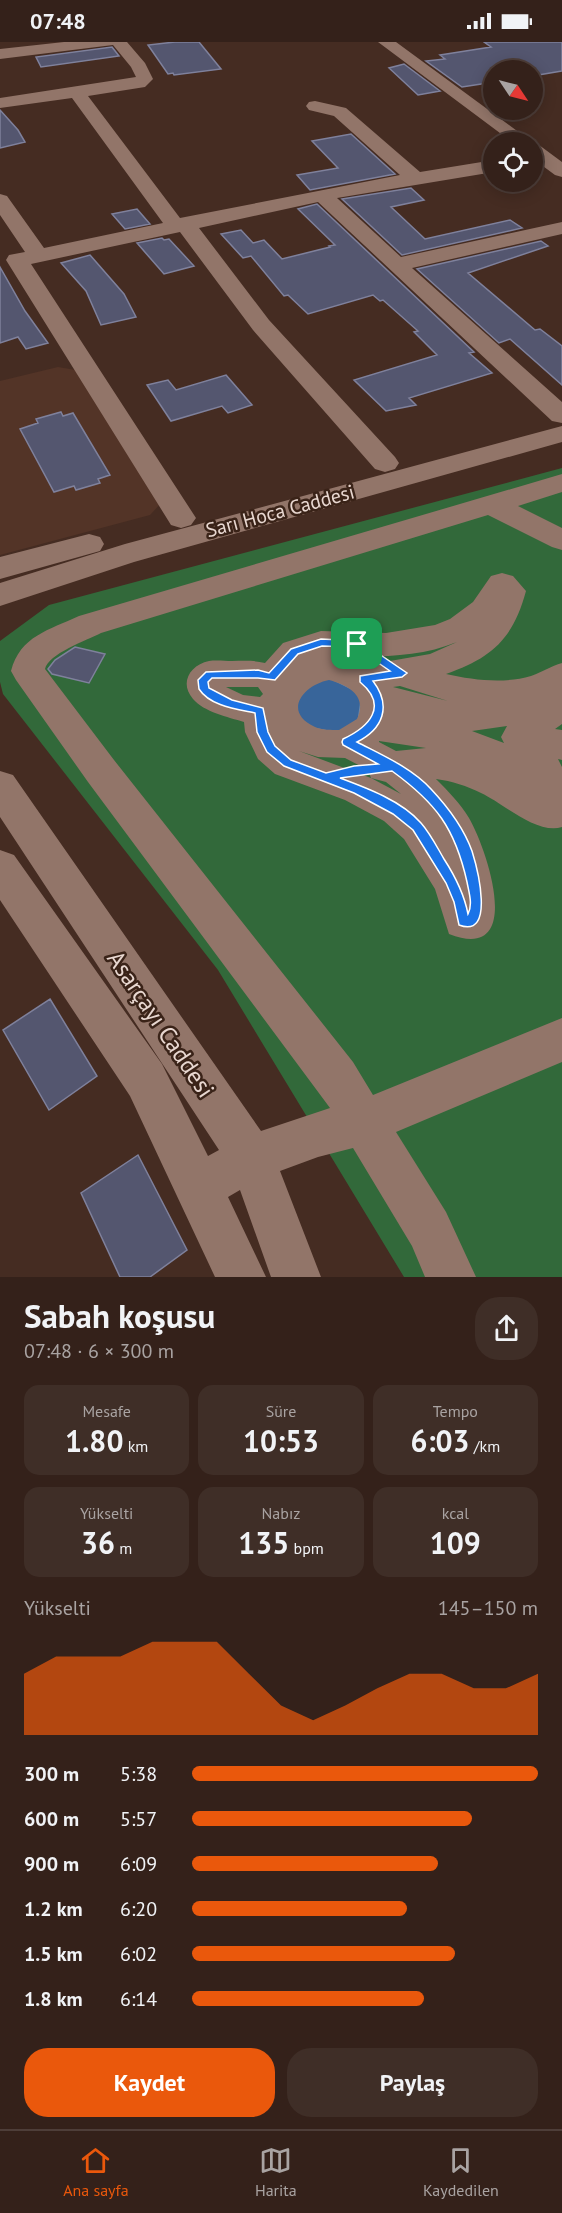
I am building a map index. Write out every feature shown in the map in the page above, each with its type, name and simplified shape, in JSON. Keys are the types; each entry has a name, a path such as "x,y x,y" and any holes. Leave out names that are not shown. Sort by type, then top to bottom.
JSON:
{"street":[{"path":"0,54 107,42"},
{"path":"0,102 131,86 145,79 139,66 119,42"},
{"path":"386,42 510,132"},
{"path":"77,93 261,325 385,463"},
{"path":"315,106 340,112 415,178"},
{"path":"543,153 562,152"},
{"path":"543,159 562,171"},
{"path":"18,260 322,195 483,167"},
{"path":"322,195 562,415"},
{"path":"0,200 18,260 182,518"},
{"path":"396,265 562,228"},
{"path":"538,234 562,251"},
{"name":"Sarı Hoca Caddesi","path":"0,568 562,415"},
{"name":"Sarı Hoca Caddesi","path":"0,595 125,554 562,434"},
{"path":"451,1277 429,1229 337,1078 108,780 28,671 31,658 44,647 90,624 562,483"},
{"path":"490,504 562,540"},
{"path":"271,695 287,723 296,733 324,744 364,711 402,673 444,664 487,638 497,625 509,599 510,591 506,586 502,584 484,610 461,627 439,636 386,645 321,643 295,652 271,695 263,732 271,749 288,763 358,789 397,810 417,826 451,880 460,902 463,921 469,922 476,913 476,898 466,852 444,812 425,790 394,767 364,711 345,669 329,667 313,669 298,676 271,695"},
{"path":"357,644 402,673 429,685 457,691 491,693 533,690 562,676"},
{"path":"364,711 417,708 452,716 486,716 532,707 562,698"},
{"path":"519,737 552,713 562,698"},
{"path":"364,711 480,748 527,775 555,802"},
{"path":"326,777 354,770 415,763 437,764 467,771 500,784 541,810 553,814 558,812 544,767 519,737"},
{"path":"519,737 562,745"},
{"name":"Asarçayı Caddesi","path":"0,786 252,1158 296,1277"},
{"name":"Asarçayı Caddesi","path":"0,867 146,1080 241,1277"},
{"path":"198,1187 252,1158 318,1134 364,1122 562,1040"}],"shaded area":[{"path":"58,367 81,371 163,501 150,515 0,555 0,381"}],"green space":[{"path":"562,468 562,1277 404,1277 218,970 3,694 0,682 0,641 49,605"}],"water":[{"path":"324,675 362,694 358,722 338,733 302,726 290,698"}],"building":[{"path":"199,42 221,69 168,74 148,45"},
{"path":"484,42 562,42 562,71 543,74 543,60 483,60 483,84 462,87 426,61 445,59 440,55 491,47"},
{"path":"112,47 119,56 41,67 36,57"},
{"path":"404,64 440,91 418,95 389,68"},
{"path":"0,110 18,130 25,142 0,148"},
{"path":"351,134 395,174 310,190 297,175 338,168 312,141"},
{"path":"411,188 424,200 391,207 425,239 510,220 522,228 402,255 342,199"},
{"path":"317,204 474,352 469,353 492,373 409,398 416,405 386,411 354,380 437,355 414,332 418,331 383,300 380,301 373,295 308,314 288,295 284,296 251,256 243,258 221,234 241,230 253,243 264,240 282,259 330,247 335,245 298,209"},
{"path":"137,209 150,224 125,229 112,214"},
{"path":"162,238 169,239 194,266 164,274 137,243"},
{"path":"541,241 548,246 468,273 535,330 540,329 562,346 562,385 510,339 499,343 417,269"},
{"path":"90,255 124,294 136,317 101,325 86,291 61,263"},
{"path":"0,267 25,311 48,343 26,349 18,337 0,343"},
{"path":"226,375 252,405 228,413 222,406 171,421 147,385 168,380 176,390"},
{"path":"61,412 63,416 73,413 110,475 98,479 100,483 76,490 74,486 54,492 20,429 38,423 36,419"},
{"path":"75,647 105,654 89,683 52,674 48,669 55,660"},
{"path":"50,999 97,1076 49,1110 3,1030"},
{"path":"138,1155 187,1250 150,1277 120,1277 81,1193"}],"route":[{"path":"357,644 321,643 295,652 271,678 258,674 210,674 203,680 204,689 209,695 259,711 263,732 271,749 288,763 326,777 354,770 394,767 425,790 444,812 466,852 476,898 476,913 469,922 463,921 460,902 451,880 417,826 397,810 358,789 326,777 354,770 394,767 381,758 347,742 366,733 374,723 378,711 378,698 371,686 363,679 402,673 357,644"}]}
